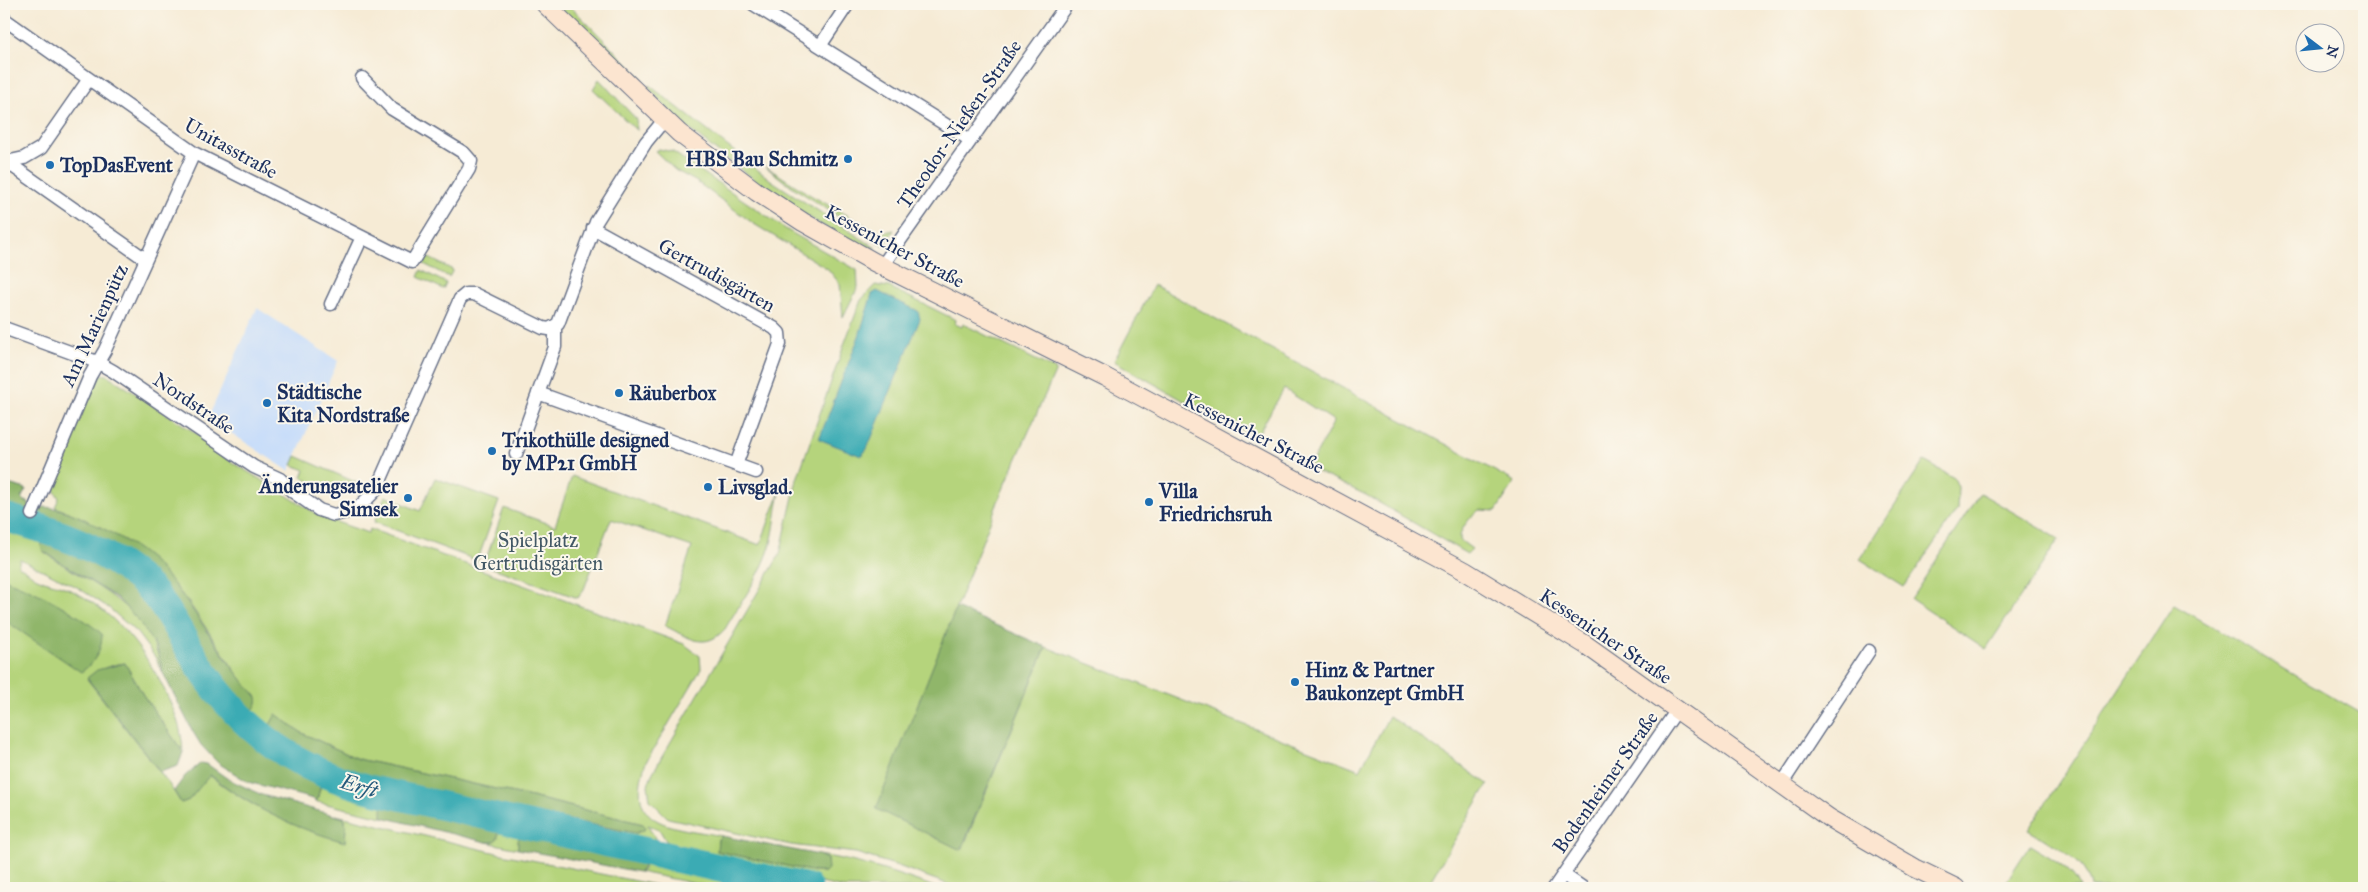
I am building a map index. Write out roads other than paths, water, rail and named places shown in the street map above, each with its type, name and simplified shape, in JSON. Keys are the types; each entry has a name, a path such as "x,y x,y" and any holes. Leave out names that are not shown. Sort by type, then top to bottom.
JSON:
{"main road":[{"name":"Kessenicher Straße","path":"545,4 664,120 700,150 780,207 882,266 1088,368 1209,435 1296,478 1415,543 1563,630 1781,785 1864,839 1956,888"}],"street":[{"path":"753,4 970,140"},
{"path":"820,46 848,4"},
{"name":"Theodor-Nießen-Straße","path":"882,266 1067,4"},
{"name":"Unitasstraße","path":"4,19 194,153 412,262 471,165 470,158 392,109 362,78"},
{"path":"5,161 24,158 41,148 90,79"},
{"path":"516,454 555,348 555,327 565,310 593,228 636,156 664,120"},
{"name":"Am Marienpütz","path":"32,514 97,362 194,153"},
{"path":"5,161 145,259"},
{"name":"Gertrudisgärten","path":"593,228 754,317 779,333 780,344 736,465"},
{"path":"331,304 362,237"},
{"name":"Nordstraße","path":"4,328 97,362 204,430 254,466 280,479 292,491 319,510 334,515 356,510 376,490 450,321 463,296 474,294 543,328 555,327"},
{"path":"538,393 756,472"},
{"path":"1781,785 1869,651"},
{"name":"Bodenheimer Straße","path":"1554,888 1677,710"},
{"name":"Bodenheimer Straße","path":"1564,875 1583,888"}],"water":[{"path":"877,291 918,311 920,319 867,449 861,456 819,439 859,336 872,294"}],"waterway":[{"name":"Erft","path":"4,517 41,528 95,550 113,560 144,583 153,592 174,622 199,665 216,689 234,710 275,746 323,773 377,791 808,888"}],"place":[{"name":"HBS Bau Schmitz","path":"848,159"},
{"name":"TopDasEvent","path":"50,165"},
{"name":"Räuberbox","path":"619,393"},
{"name":"Städtische Kita Nordstraße","path":"267,403"},
{"name":"Trikothülle designed by MP21 GmbH","path":"492,451"},
{"name":"Livsglad.","path":"708,487"},
{"name":"Änderungsatelier Simsek","path":"408,498"},
{"name":"Villa Friedrichsruh","path":"1149,502"},
{"name":"Hinz & Partner Baukonzept GmbH","path":"1295,682"}],"park label":[{"name":"Spielplatz Gertrudisgärten","path":"538,552"}]}
